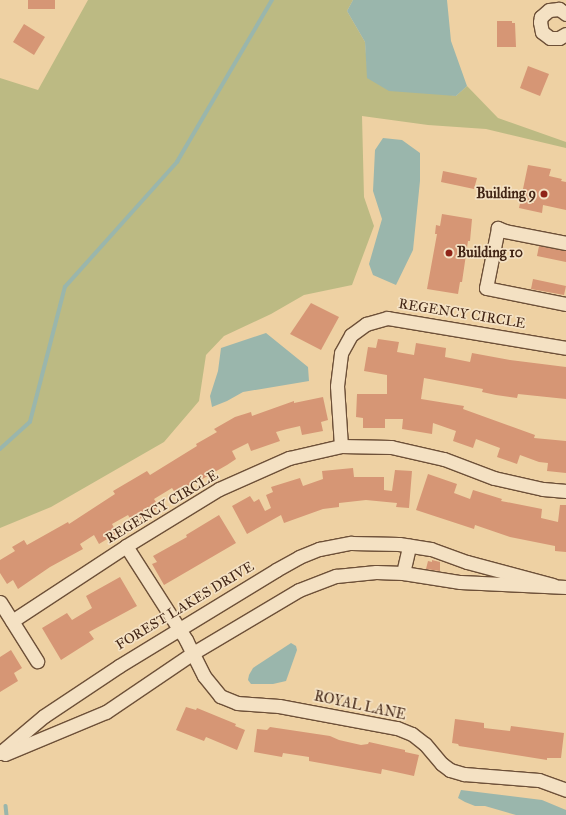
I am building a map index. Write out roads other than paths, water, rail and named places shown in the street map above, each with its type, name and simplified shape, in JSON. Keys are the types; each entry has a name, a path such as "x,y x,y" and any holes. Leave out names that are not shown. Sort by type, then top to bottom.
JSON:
{"street":[{"path":"562,8 549,10 544,13 541,17 540,27 542,32 550,38 559,38 566,34"},
{"path":"566,243 504,231 498,228 486,288 566,304"},
{"name":"REGENCY CIRCLE","path":"341,446 337,386 341,353 352,335 366,324 387,318 566,348"},
{"name":"REGENCY CIRCLE","path":"12,621 126,546 219,489 289,458 341,446 391,447 444,459 494,478 543,489 566,491"},
{"name":"FOREST LAKES DRIVE","path":"0,754 44,716 178,629 276,570 319,549 351,543 379,543 409,546 431,550 467,562 553,585 566,587"},
{"name":"ROYAL LANE","path":"126,546 186,640 204,676 220,696 237,703 279,706 397,728 412,734 425,744 442,764 450,770 464,774 539,780 566,790"},
{"path":"403,573 409,546"},
{"name":"FOREST LAKES DRIVE","path":"0,754 106,712 193,653 300,590 336,576 356,573 403,573 460,582 553,585"},
{"path":"0,602 37,660"}],"water":[{"path":"353,0 447,0 451,41 467,86 456,96 389,91 367,78 365,42 347,11"},
{"path":"383,138 402,140 420,153 420,181 413,250 396,285 373,275 369,264 382,219 373,191 375,150"},
{"path":"266,333 308,367 309,381 243,392 212,407 210,396 218,371 221,348"},
{"path":"291,643 296,646 297,650 286,681 273,684 251,684 248,680 253,668"},
{"path":"461,790 542,800 566,810 566,815 516,815 485,806 475,806 458,798"}],"waterway":[{"path":"0,449 30,422 65,287 177,162 272,0"},
{"path":"6,806 7,815"}],"place":[{"name":"Building 9","path":"544,194"},
{"name":"Building 10","path":"449,253"}]}
